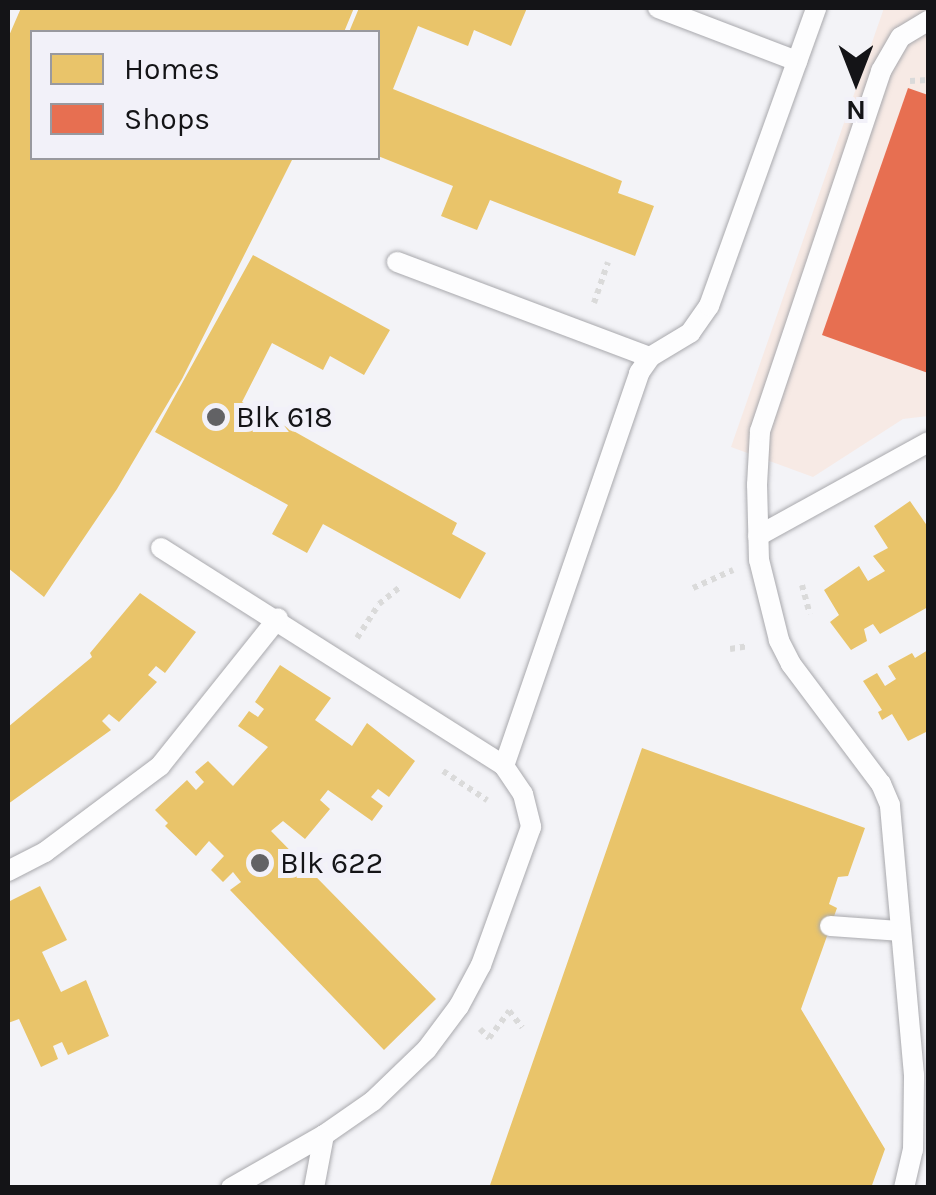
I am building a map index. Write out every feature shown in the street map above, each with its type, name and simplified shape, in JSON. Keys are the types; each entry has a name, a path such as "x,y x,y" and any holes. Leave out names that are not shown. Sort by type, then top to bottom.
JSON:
{"lane":[{"path":"658,8 797,61"},
{"path":"504,766 639,373 650,357 690,333 709,306 816,8"},
{"path":"904,1188 913,1150 914,1075 890,806 881,784 785,652 764,584 758,536 760,431 881,71 901,37 928,20"},
{"path":"396,262 650,357"},
{"path":"758,536 928,442"},
{"path":"162,548 278,618 504,766 524,794 531,827 481,965 459,1006 427,1049 386,1088 324,1135 230,1188"},
{"path":"8,871 45,852 160,766 278,618"},
{"path":"830,926 899,931"},
{"path":"314,1188 324,1135"}],"path":[{"path":"903,90 906,82 928,80"},
{"path":"584,332 608,262"},
{"path":"693,588 720,576"},
{"path":"800,577 810,614"},
{"path":"343,660 379,604 401,586"},
{"path":"459,1006 488,1038 509,1011 522,1027"}],"shaded area":[{"path":"884,8 928,8 928,416 903,419 813,477 731,447"}],"building: Homes":[{"path":"21,8 354,8 345,30 30,30 30,160 292,160 182,379 117,489 44,597 8,568 8,38"},
{"path":"359,8 527,8 511,46 474,30 468,46 418,26 393,89 622,181 618,193 654,206 635,256 490,200 477,230 441,216 453,186 380,157 380,30 350,30"},
{"name":"Blk 618","path":"253,255 390,330 364,375 330,356 323,370 272,343 242,402 457,523 452,534 486,553 460,599 323,524 307,553 272,534 288,505 155,432"},
{"path":"910,501 928,527 928,607 880,634 873,624 864,629 867,641 851,650 830,622 839,615 824,590 859,566 868,581 885,571 873,556 888,548 874,526"},
{"path":"140,593 196,632 165,673 156,666 148,675 157,682 119,722 109,714 102,721 111,730 8,804 8,727 92,657 90,653"},
{"path":"928,650 928,731 908,741 892,714 882,720 878,712 882,710 863,681 877,673 885,686 896,679 888,666 912,653 915,658"},
{"name":"Blk 622","path":"280,665 331,698 315,720 352,746 367,723 415,761 389,797 378,789 371,797 383,806 372,821 328,790 320,800 330,809 305,839 283,821 271,831 436,999 384,1050 230,890 241,882 233,872 223,882 211,870 224,856 209,841 196,856 165,826 168,823 155,810 187,780 196,790 204,782 195,772 208,761 233,786 268,747 238,726 249,711 258,717 264,709 255,702"},
{"path":"642,748 865,828 848,876 838,877 829,904 837,908 801,1009 885,1149 871,1188 489,1188"},
{"path":"40,886 67,940 42,952 61,992 86,980 109,1036 68,1055 62,1042 53,1046 58,1059 41,1067 19,1019 8,1023 8,902"}],"building: Shops":[{"path":"908,88 928,95 928,373 822,335"}],"place":[{"name":"Blk 618","path":"216,417"},
{"name":"Blk 622","path":"260,863"}]}
